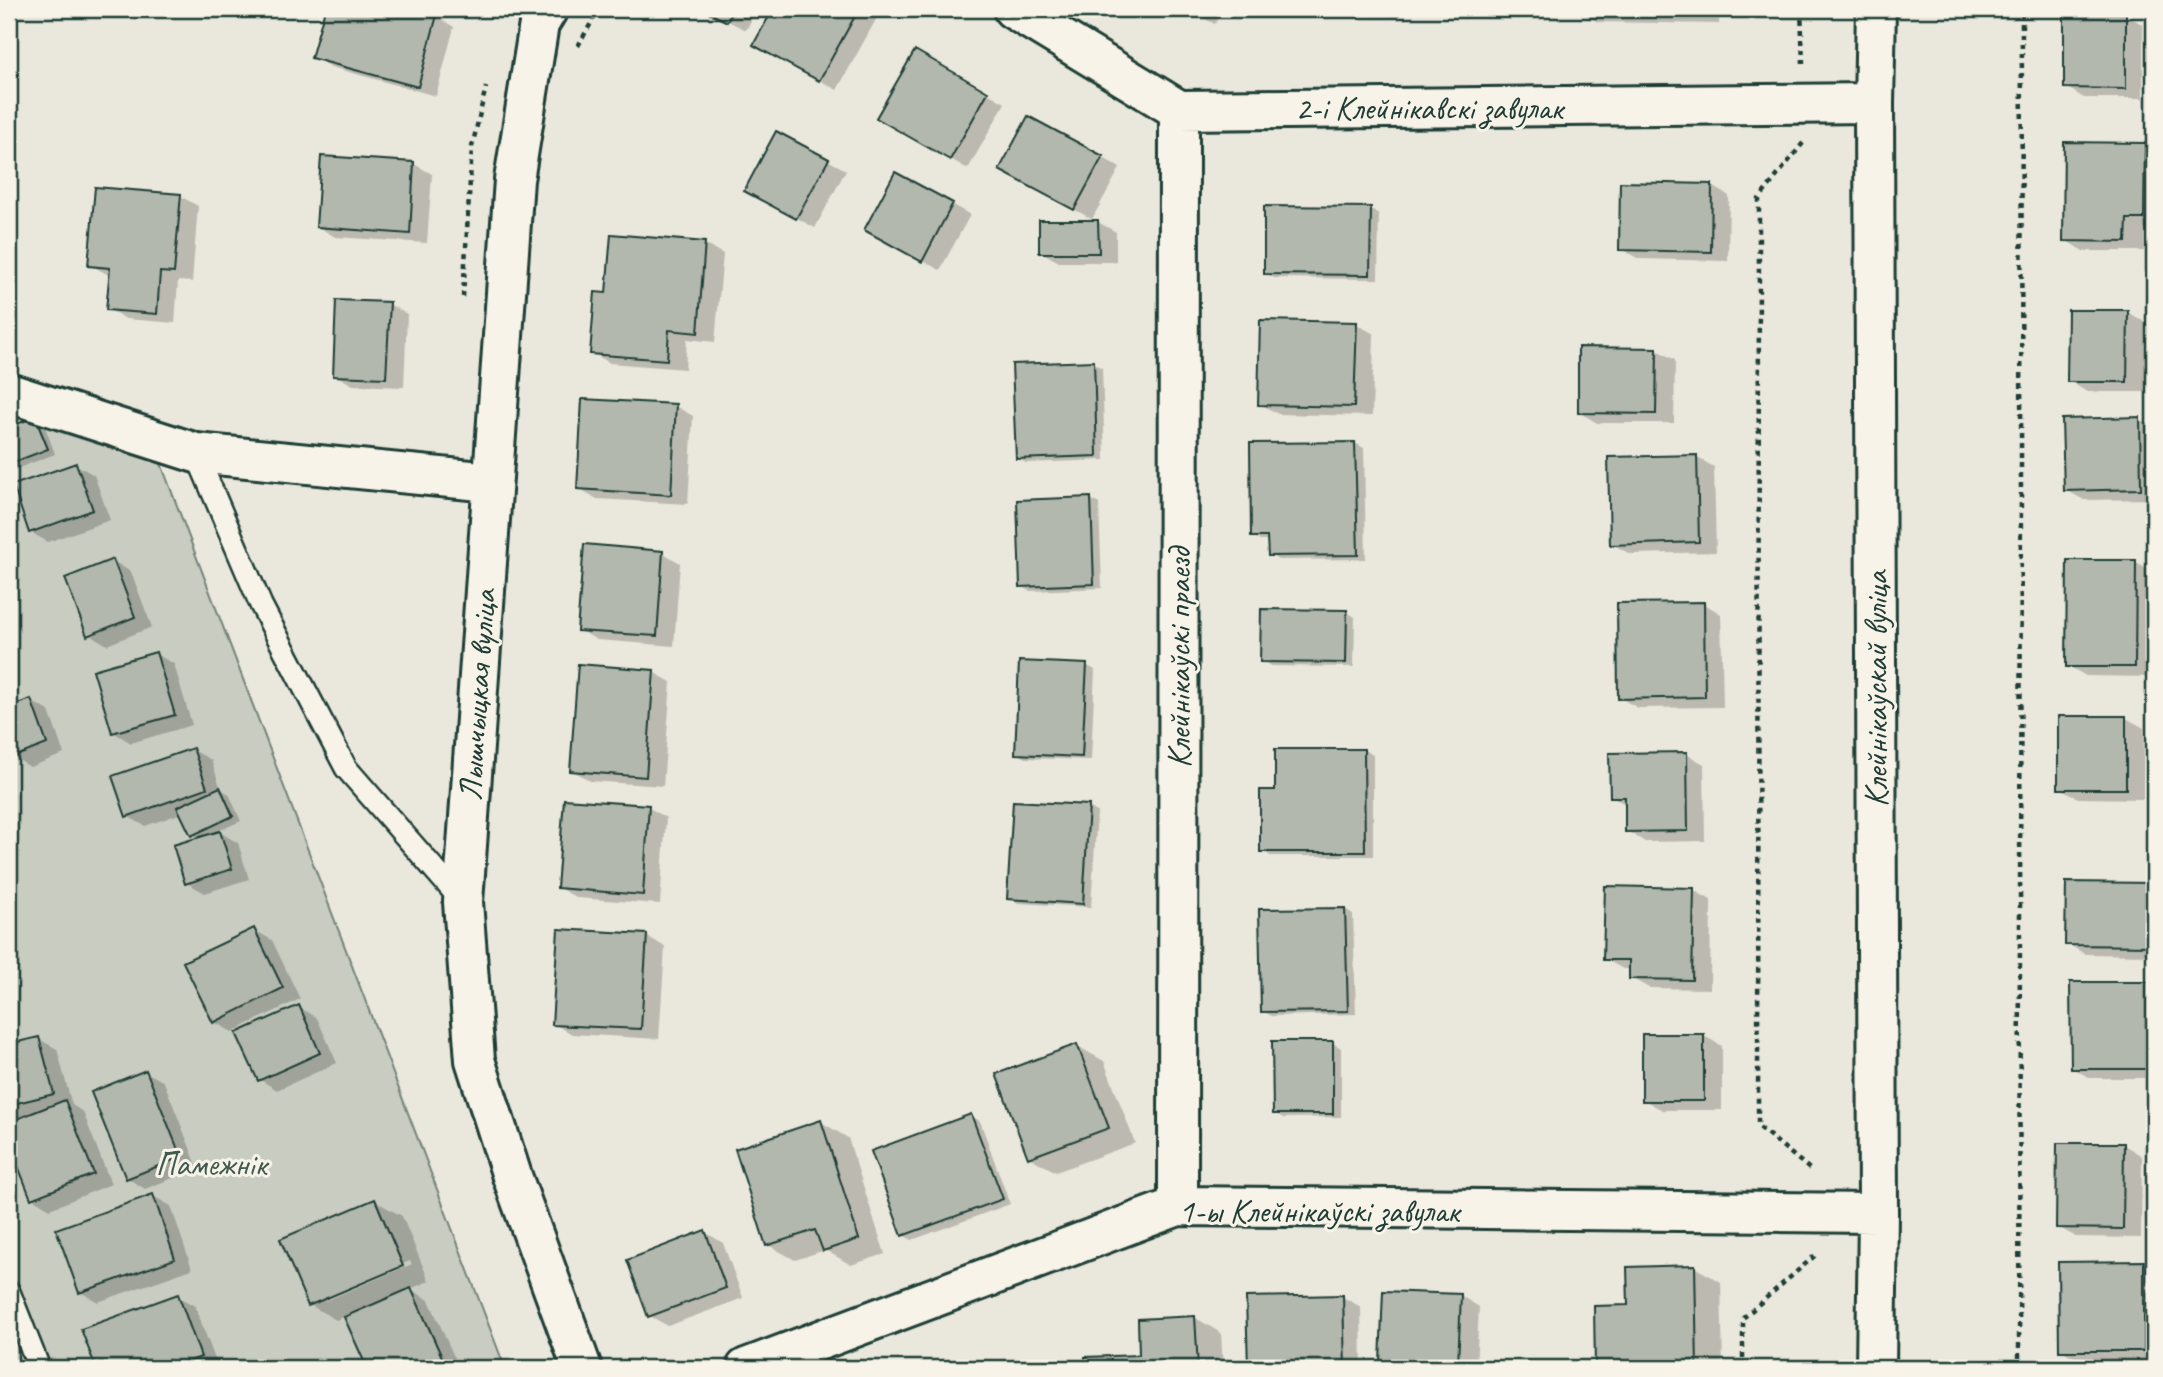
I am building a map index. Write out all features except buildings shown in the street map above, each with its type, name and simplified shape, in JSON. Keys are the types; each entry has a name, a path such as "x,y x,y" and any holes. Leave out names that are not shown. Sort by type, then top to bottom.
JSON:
{"street":[{"name":"Лышчыцкая вуліца","path":"548,9 539,24 514,180 463,902 475,1060 512,1176 582,1368"},
{"path":"1013,9 1179,110"},
{"name":"Клейнікаўскай вуліца","path":"1876,9 1876,1368"},
{"name":"2-і Клейнікавскі завулак","path":"1179,110 1874,103"},
{"name":"Клейнікаўскі праезд","path":"1178,1206 1179,110"},
{"path":"9,393 196,453 492,482"},
{"name":"1-ы Клейнікаўскі завулак","path":"747,1368 1178,1206 1878,1213"}],"lane":[{"path":"196,453 261,605 346,768 463,902"},
{"path":"9,1292 39,1368"}],"path":[{"path":"575,57 599,9"},
{"path":"1742,1368 1743,1318 1831,1242 1829,1186 1758,1126 1759,199 1803,143 1801,9"},
{"path":"2019,1368 2022,9"}],"green space":[{"name":"Памежнік","path":"9,404 160,461 505,1368 9,1368"}]}
